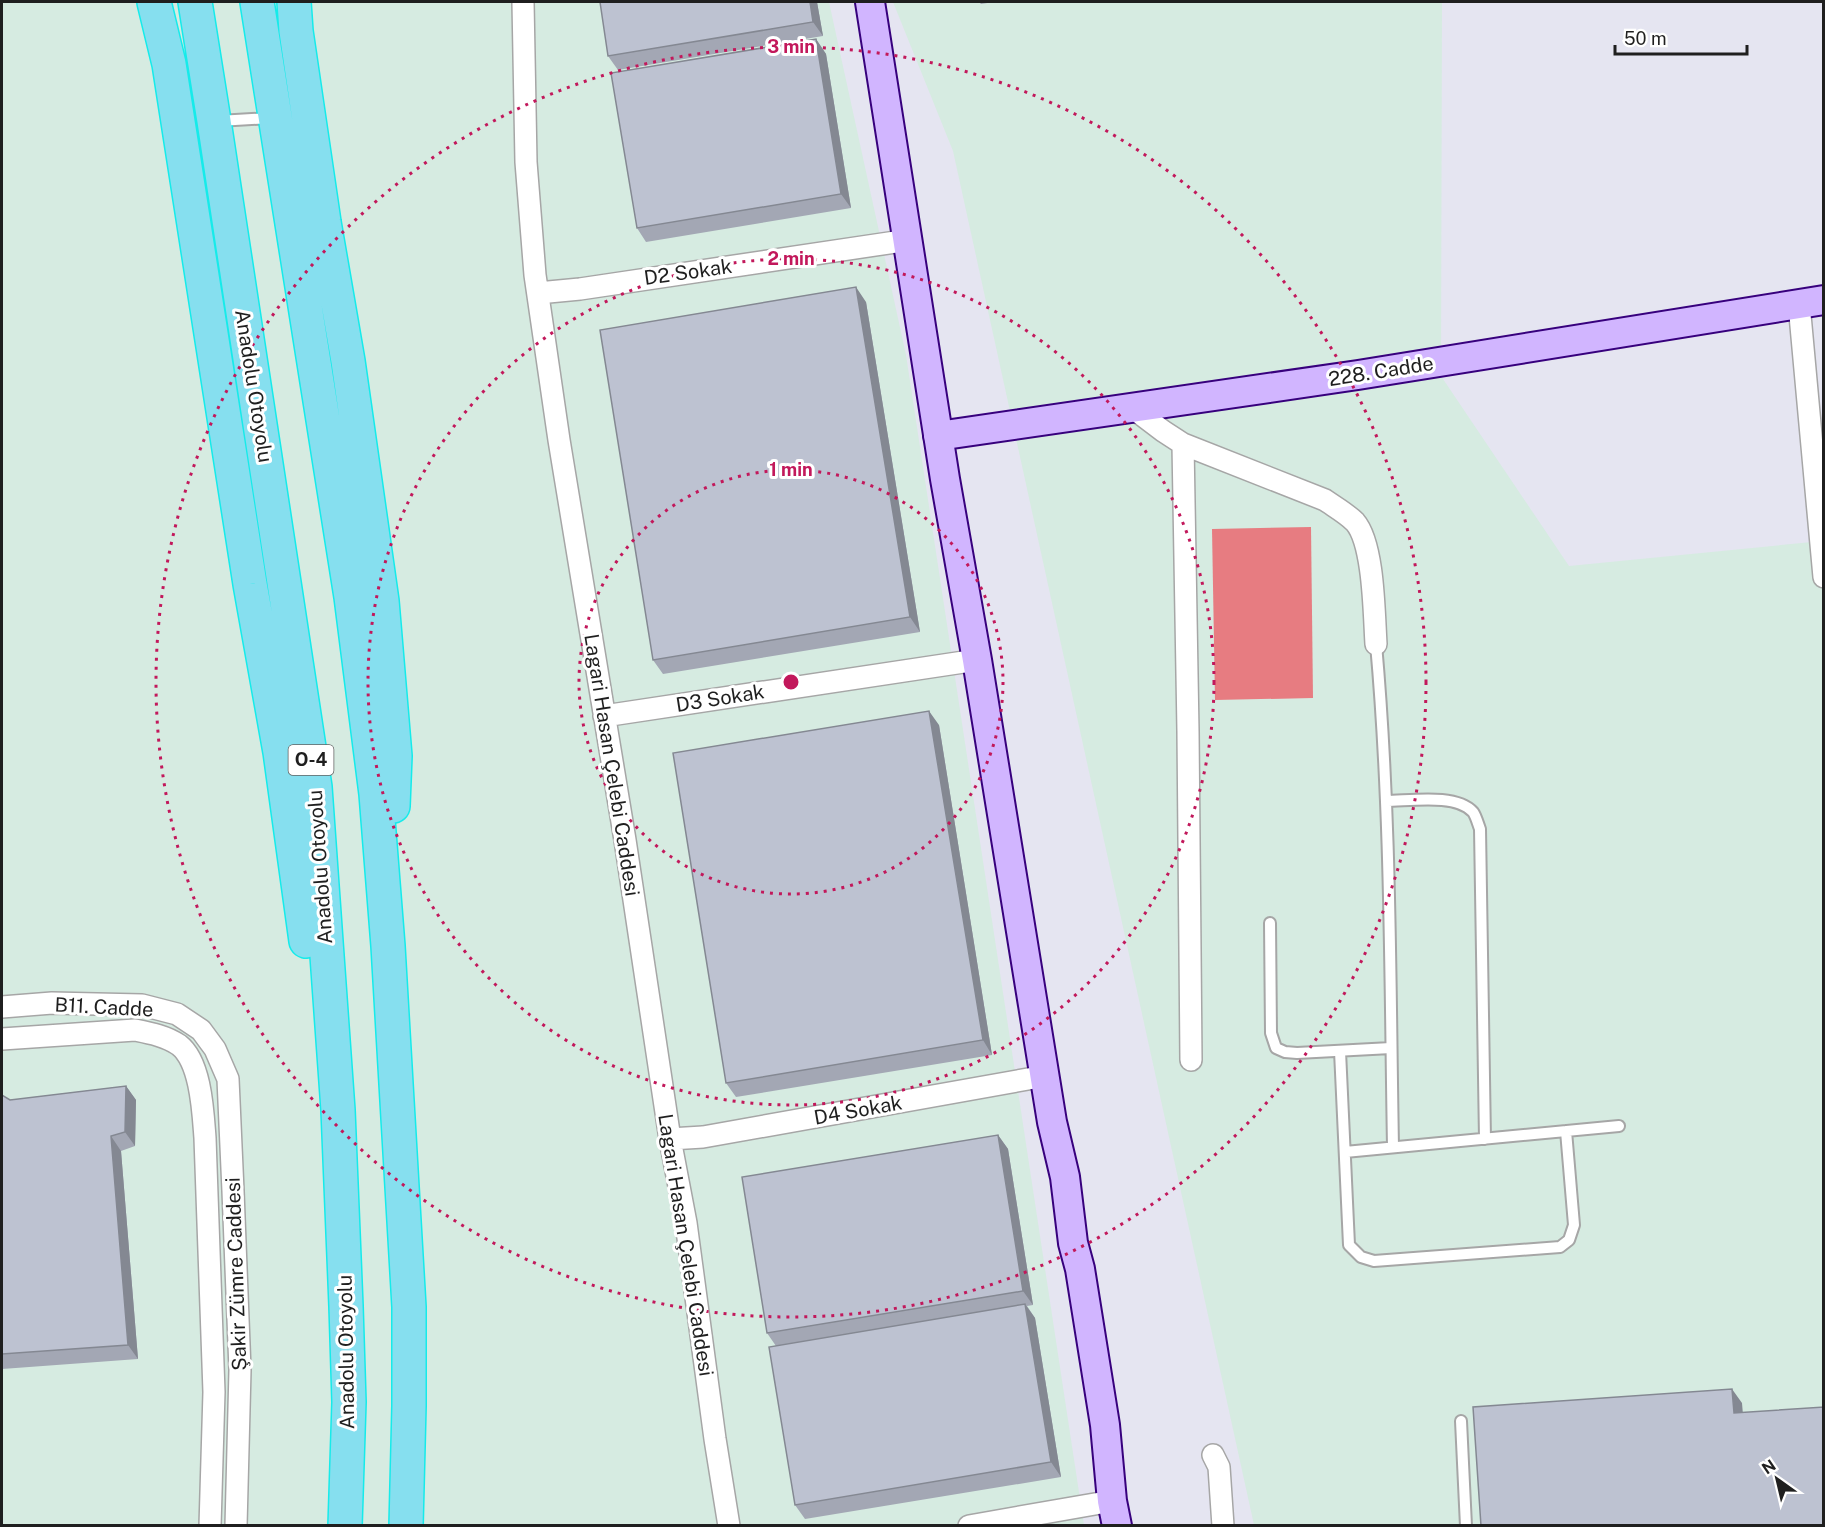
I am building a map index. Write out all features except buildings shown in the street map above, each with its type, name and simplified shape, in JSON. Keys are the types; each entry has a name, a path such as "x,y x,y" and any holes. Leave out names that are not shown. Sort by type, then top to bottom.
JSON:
{"highway":[{"path":"154,2 169,64"},
{"path":"161,2 250,584 280,752 342,1212"},
{"name":"Anadolu Otoyolu","path":"195,2 315,787 337,1099 342,1212 349,1402 345,1526"},
{"path":"257,2 351,597 376,794 388,946 409,1307 409,1406 405,1526"},
{"path":"294,12 324,222 350,372 382,601 395,756 388,946"}],"street":[{"name":"Lagari Hasan Çelebi Caddesi","path":"523,2 526,162 538,293 559,440 625,840 670,1139 686,1222 729,1526"},
{"path":"870,2 938,436 1052,1122 1065,1178 1073,1243 1080,1269 1105,1425 1114,1513 969,1526"},
{"name":"D2 Sokak","path":"538,293 580,289 909,240"},
{"path":"1811,302 1824,577"},
{"name":"228. Cadde","path":"938,436 1381,372 1811,302"},
{"path":"1134,409 1183,444 1325,500 1344,512 1362,532 1369,557 1376,644"},
{"path":"1183,444 1191,1060"},
{"name":"D3 Sokak","path":"604,716 977,660"},
{"name":"B11. Cadde","path":"2,1007 52,1003 142,1005 177,1014 201,1030"},
{"name":"B11. Cadde","path":"2,1039 135,1030 155,1034 180,1046"},
{"name":"Şakir Zümre Caddesi","path":"201,1030 215,1049 228,1079 240,1370 236,1526"},
{"name":"Şakir Zümre Caddesi","path":"180,1046 196,1075 205,1138 214,1392 210,1526"},
{"name":"D4 Sokak","path":"670,1139 703,1137 1045,1076"},
{"path":"1213,1455 1219,1467 1223,1526"}],"lane":[{"path":"214,121 276,117"},
{"path":"1376,644 1386,801 1393,1147"},
{"path":"1386,801 1438,800 1459,803 1473,812 1479,829 1485,1139"},
{"path":"1270,923 1271,1033 1276,1048 1285,1052 1297,1053 1391,1048"},
{"path":"1340,1051 1350,1245 1361,1257 1374,1262 1560,1247 1569,1240 1574,1225 1566,1131"},
{"path":"1345,1152 1619,1126"},
{"path":"1461,1421 1466,1526"}],"shaded area":[{"path":"2,2 829,2 906,355 1084,1525 2,1526"},
{"path":"893,2 1442,2 1441,376 1569,566 1822,541 1823,1525 1254,1525 953,151"},
{"path":"1311,527 1313,698 1215,700 1212,529"}]}
